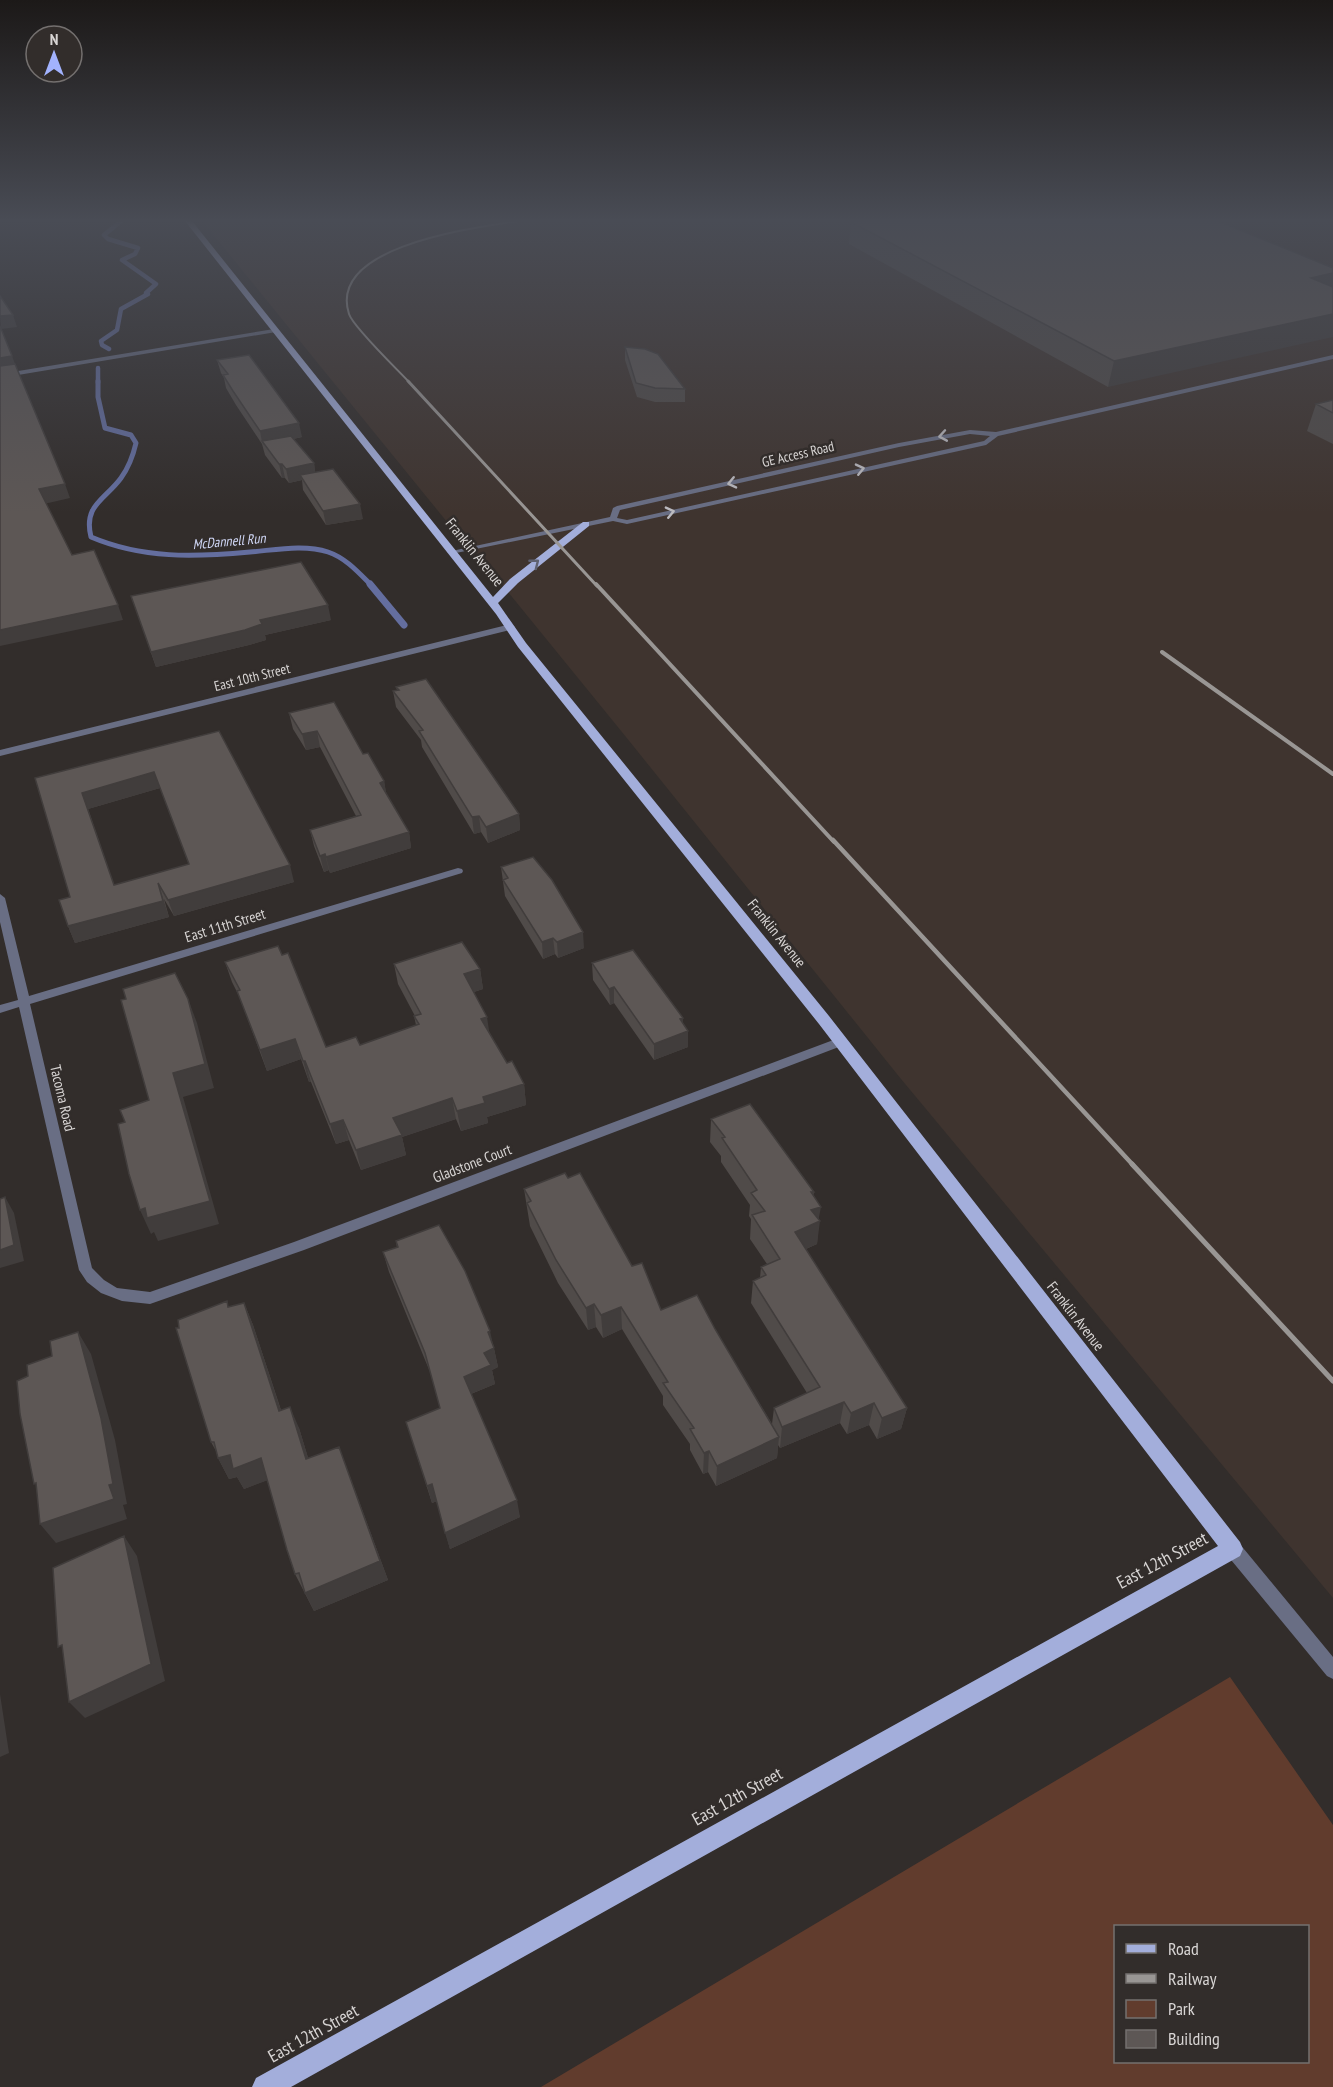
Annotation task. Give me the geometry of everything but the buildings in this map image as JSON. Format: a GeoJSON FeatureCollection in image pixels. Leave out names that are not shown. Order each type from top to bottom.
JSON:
{"type":"FeatureCollection","features":[{"type":"Feature","properties":{"kind":"main road","name":"Franklin Avenue"},"geometry":{"type":"LineString","coordinates":[[264,318],[493,603],[840,1042],[1233,1549]]}},
{"type":"Feature","properties":{"kind":"main road"},"geometry":{"type":"LineString","coordinates":[[493,603],[521,575],[586,524]]}},
{"type":"Feature","properties":{"kind":"main road","name":"East 12th Street"},"geometry":{"type":"LineString","coordinates":[[265,2087],[1233,1549]]}},
{"type":"Feature","properties":{"kind":"street"},"geometry":{"type":"LineString","coordinates":[[0,376],[274,331]]}},
{"type":"Feature","properties":{"kind":"street","name":"GE Access Road"},"geometry":{"type":"LineString","coordinates":[[613,519],[617,508],[898,445],[970,432],[996,434],[1333,357]]}},
{"type":"Feature","properties":{"kind":"street","name":"GE Access Road"},"geometry":{"type":"LineString","coordinates":[[451,552],[613,519],[627,522],[986,442],[996,434]]}},
{"type":"Feature","properties":{"kind":"street","name":"East 10th Street"},"geometry":{"type":"LineString","coordinates":[[0,753],[510,627]]}},
{"type":"Feature","properties":{"kind":"street","name":"East 11th Street"},"geometry":{"type":"LineString","coordinates":[[0,1008],[458,871]]}},
{"type":"Feature","properties":{"kind":"street","name":"Tacoma Road"},"geometry":{"type":"LineString","coordinates":[[0,898],[86,1270],[94,1282],[113,1293]]}},
{"type":"Feature","properties":{"kind":"street","name":"Gladstone Court"},"geometry":{"type":"LineString","coordinates":[[113,1293],[133,1298],[150,1298],[299,1246],[840,1042]]}},
{"type":"Feature","properties":{"kind":"street","name":"Franklin Avenue"},"geometry":{"type":"LineString","coordinates":[[1233,1549],[1333,1670]]}},
{"type":"Feature","properties":{"kind":"shaded area"},"geometry":{"type":"Polygon","coordinates":[[[281,318],[1333,318],[1333,1598],[901,1079],[486,565],[456,533],[281,318]]]}},
{"type":"Feature","properties":{"kind":"green space"},"geometry":{"type":"Polygon","coordinates":[[[1230,1677],[1333,1825],[1333,2087],[541,2087],[1230,1677]]]}},
{"type":"Feature","properties":{"kind":"waterway","name":"McDannell Run"},"geometry":{"type":"LineString","coordinates":[[109,349],[102,345],[101,341],[117,330],[119,318]]}},
{"type":"Feature","properties":{"kind":"waterway","name":"McDannell Run"},"geometry":{"type":"LineString","coordinates":[[98,368],[98,397],[105,428],[131,435],[136,443],[124,474],[93,510],[89,526],[91,537],[130,549],[169,555],[209,555],[309,548],[328,552],[341,558],[370,584]]}},
{"type":"Feature","properties":{"kind":"waterway","name":"McDannell Run"},"geometry":{"type":"LineString","coordinates":[[370,584],[404,625]]}},
{"type":"Feature","properties":{"kind":"railway"},"geometry":{"type":"LineString","coordinates":[[351,318],[410,383]]}},
{"type":"Feature","properties":{"kind":"railway"},"geometry":{"type":"LineString","coordinates":[[408,381],[597,586]]}},
{"type":"Feature","properties":{"kind":"railway"},"geometry":{"type":"LineString","coordinates":[[596,584],[834,842]]}},
{"type":"Feature","properties":{"kind":"railway"},"geometry":{"type":"LineString","coordinates":[[1162,652],[1333,774]]}},
{"type":"Feature","properties":{"kind":"railway"},"geometry":{"type":"LineString","coordinates":[[833,840],[1133,1165]]}},
{"type":"Feature","properties":{"kind":"railway"},"geometry":{"type":"LineString","coordinates":[[1132,1164],[1333,1381]]}}]}
